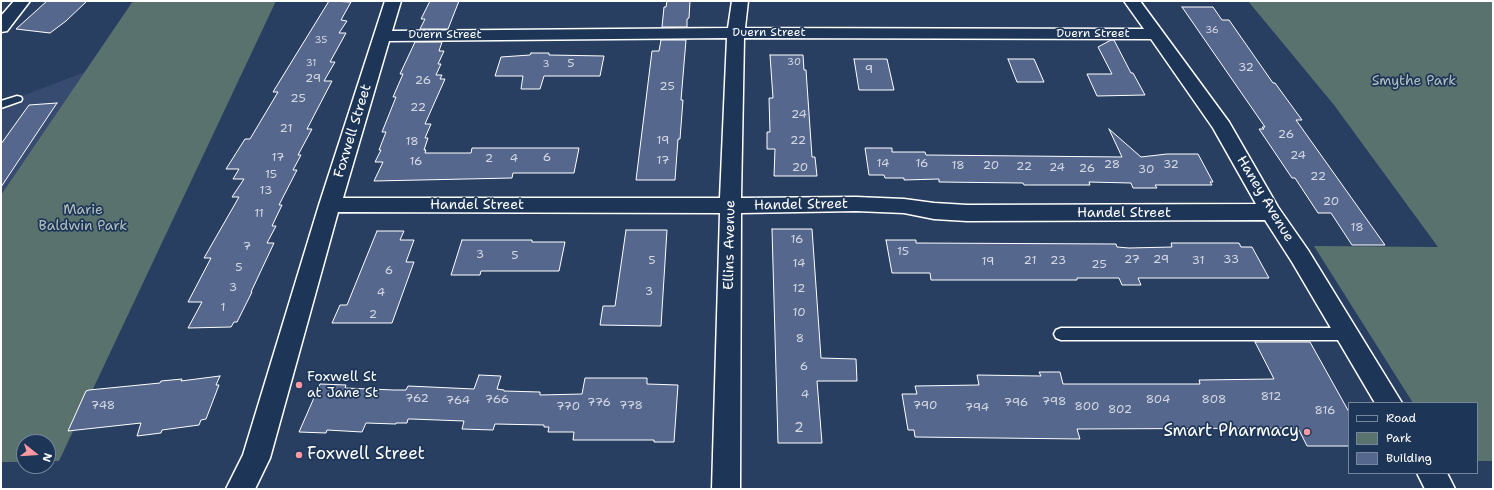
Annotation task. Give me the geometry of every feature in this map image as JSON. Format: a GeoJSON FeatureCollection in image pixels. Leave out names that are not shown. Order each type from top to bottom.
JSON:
{"type":"FeatureCollection","features":[{"type":"Feature","properties":{"kind":"street"},"geometry":{"type":"LineString","coordinates":[[1,27],[22,1]]}},
{"type":"Feature","properties":{"kind":"street","name":"Foxwell Street"},"geometry":{"type":"LineString","coordinates":[[240,489],[256,458],[330,205],[393,1]]}},
{"type":"Feature","properties":{"kind":"street","name":"Ellins Avenue"},"geometry":{"type":"LineString","coordinates":[[726,489],[731,206],[736,33],[740,1]]}},
{"type":"Feature","properties":{"kind":"street","name":"Haney Avenue"},"geometry":{"type":"LineString","coordinates":[[1132,1],[1222,126],[1271,212],[1388,402]]}},
{"type":"Feature","properties":{"kind":"street","name":"Duern Street"},"geometry":{"type":"LineString","coordinates":[[382,36],[736,33],[1155,34]]}},
{"type":"Feature","properties":{"kind":"street","name":"Handel Street"},"geometry":{"type":"LineString","coordinates":[[330,205],[731,206],[856,204],[904,206],[934,211],[966,213],[1271,212]]}},
{"type":"Feature","properties":{"kind":"street"},"geometry":{"type":"LineString","coordinates":[[1432,474],[1441,489]]}},
{"type":"Feature","properties":{"kind":"lane"},"geometry":{"type":"LineString","coordinates":[[1,105],[17,99]]}},
{"type":"Feature","properties":{"kind":"lane"},"geometry":{"type":"LineString","coordinates":[[1061,334],[1347,334]]}},
{"type":"Feature","properties":{"kind":"shaded area"},"geometry":{"type":"Polygon","coordinates":[[[85,72],[1,195],[1,104],[85,72]]]}},
{"type":"Feature","properties":{"kind":"green space","name":"Marie Baldwin Park"},"geometry":{"type":"Polygon","coordinates":[[[133,1],[276,1],[59,461],[56,461],[56,434],[16,434],[16,462],[1,462],[1,195],[133,1]]]}},
{"type":"Feature","properties":{"kind":"green space","name":"Smythe Park"},"geometry":{"type":"Polygon","coordinates":[[[1248,1],[1493,1],[1493,461],[1478,461],[1478,402],[1412,402],[1314,246],[1438,247],[1334,105],[1248,1]]]}},
{"type":"Feature","properties":{"kind":"building"},"geometry":{"type":"Polygon","coordinates":[[[47,1],[87,1],[66,21],[50,33],[16,29],[47,1]]]}},
{"type":"Feature","properties":{"kind":"building"},"geometry":{"type":"Polygon","coordinates":[[[329,1],[351,2],[341,20],[347,21],[339,33],[346,33],[330,62],[335,62],[324,81],[332,81],[307,129],[312,129],[298,155],[301,155],[293,170],[297,170],[279,205],[282,205],[272,226],[276,226],[267,243],[274,243],[237,322],[234,322],[231,327],[188,328],[202,302],[188,302],[211,258],[204,258],[239,197],[232,197],[244,179],[233,179],[239,169],[226,169],[245,139],[250,139],[278,92],[273,92],[329,1]]]}},
{"type":"Feature","properties":{"kind":"building"},"geometry":{"type":"Polygon","coordinates":[[[430,1],[459,1],[448,29],[420,29],[425,19],[421,19],[430,1]]]}},
{"type":"Feature","properties":{"kind":"building"},"geometry":{"type":"Polygon","coordinates":[[[667,1],[690,1],[687,27],[662,27],[664,7],[666,7],[667,1]]]}},
{"type":"Feature","properties":{"kind":"building"},"geometry":{"type":"Polygon","coordinates":[[[1182,7],[1213,7],[1222,20],[1229,20],[1273,83],[1275,83],[1302,120],[1296,120],[1385,245],[1352,245],[1331,213],[1318,213],[1295,178],[1292,178],[1259,129],[1264,129],[1262,127],[1265,127],[1182,7]]]}},
{"type":"Feature","properties":{"kind":"building"},"geometry":{"type":"Polygon","coordinates":[[[661,40],[686,40],[681,100],[683,100],[680,139],[678,139],[675,180],[636,180],[652,51],[659,51],[661,40]]]}},
{"type":"Feature","properties":{"kind":"building"},"geometry":{"type":"Polygon","coordinates":[[[1111,40],[1114,40],[1131,73],[1133,73],[1145,95],[1097,96],[1087,74],[1112,74],[1098,47],[1111,40]]]}},
{"type":"Feature","properties":{"kind":"building"},"geometry":{"type":"Polygon","coordinates":[[[415,42],[442,42],[439,51],[444,51],[438,64],[441,64],[436,75],[442,75],[440,79],[445,79],[425,124],[431,124],[425,138],[428,138],[424,150],[426,150],[425,153],[471,153],[472,148],[579,148],[574,173],[513,173],[512,178],[374,181],[383,162],[375,162],[381,150],[379,150],[386,132],[382,132],[396,97],[393,97],[403,74],[400,74],[415,42]]]}},
{"type":"Feature","properties":{"kind":"building"},"geometry":{"type":"Polygon","coordinates":[[[531,53],[549,53],[549,55],[604,56],[600,76],[544,76],[540,89],[521,89],[523,76],[495,76],[501,57],[530,55],[531,53]]]}},
{"type":"Feature","properties":{"kind":"building"},"geometry":{"type":"Polygon","coordinates":[[[770,55],[803,55],[804,70],[806,70],[812,157],[815,157],[817,176],[774,176],[775,149],[767,149],[767,132],[770,132],[769,98],[773,98],[770,55]]]}},
{"type":"Feature","properties":{"kind":"building"},"geometry":{"type":"Polygon","coordinates":[[[854,59],[887,59],[894,90],[859,90],[854,59]]]}},
{"type":"Feature","properties":{"kind":"building"},"geometry":{"type":"Polygon","coordinates":[[[1008,59],[1034,59],[1044,82],[1017,82],[1008,59]]]}},
{"type":"Feature","properties":{"kind":"building"},"geometry":{"type":"Polygon","coordinates":[[[57,103],[1,187],[1,144],[29,105],[57,103]]]}},
{"type":"Feature","properties":{"kind":"building"},"geometry":{"type":"Polygon","coordinates":[[[1109,129],[1141,157],[1167,154],[1198,154],[1213,182],[1210,182],[1212,185],[1155,185],[1157,188],[1133,188],[1131,183],[1089,182],[1090,185],[1024,185],[1023,183],[939,182],[939,179],[904,180],[904,178],[885,178],[884,175],[869,175],[865,148],[892,148],[892,152],[925,152],[926,155],[1122,157],[1109,129]]]}},
{"type":"Feature","properties":{"kind":"building"},"geometry":{"type":"Polygon","coordinates":[[[772,229],[812,229],[821,358],[856,359],[857,381],[817,381],[822,443],[778,443],[772,229]]]}},
{"type":"Feature","properties":{"kind":"building"},"geometry":{"type":"Polygon","coordinates":[[[626,230],[667,230],[661,326],[600,325],[603,306],[615,306],[626,230]]]}},
{"type":"Feature","properties":{"kind":"building"},"geometry":{"type":"Polygon","coordinates":[[[377,231],[404,231],[400,240],[414,240],[406,262],[414,262],[392,323],[332,323],[340,305],[347,305],[377,231]]]}},
{"type":"Feature","properties":{"kind":"building"},"geometry":{"type":"Polygon","coordinates":[[[462,240],[532,240],[532,242],[565,242],[559,271],[481,271],[480,275],[451,275],[462,240]]]}},
{"type":"Feature","properties":{"kind":"building"},"geometry":{"type":"Polygon","coordinates":[[[886,240],[916,240],[916,243],[1116,244],[1117,247],[1129,248],[1172,247],[1171,243],[1239,243],[1241,247],[1252,247],[1269,278],[1138,278],[1141,285],[1122,285],[1119,278],[1077,278],[1077,280],[931,280],[930,273],[892,273],[886,240]]]}},
{"type":"Feature","properties":{"kind":"building"},"geometry":{"type":"Polygon","coordinates":[[[1255,342],[1310,342],[1348,410],[1348,446],[1307,446],[1298,428],[1077,429],[1080,439],[915,437],[914,430],[908,430],[902,394],[917,394],[915,386],[979,385],[977,375],[1041,376],[1039,372],[1060,372],[1063,384],[1200,384],[1199,380],[1274,379],[1255,342]]]}},
{"type":"Feature","properties":{"kind":"building"},"geometry":{"type":"Polygon","coordinates":[[[479,375],[501,376],[497,389],[504,391],[540,392],[540,395],[582,394],[585,378],[647,378],[647,384],[678,385],[674,442],[654,442],[654,440],[573,440],[574,432],[548,432],[549,427],[544,427],[544,425],[495,424],[493,430],[462,429],[464,421],[411,419],[408,419],[407,423],[396,424],[366,423],[362,432],[327,430],[326,433],[299,432],[320,384],[346,385],[345,388],[394,390],[406,390],[408,386],[474,389],[479,375]]]}},
{"type":"Feature","properties":{"kind":"building"},"geometry":{"type":"Polygon","coordinates":[[[220,376],[216,385],[219,385],[206,419],[201,420],[199,425],[162,430],[161,433],[137,436],[141,423],[68,431],[86,391],[160,383],[161,381],[182,379],[181,381],[220,376]]]}},
{"type":"Feature","properties":{"kind":"place","name":"Foxwell St at Jane St"},"geometry":{"type":"Point","coordinates":[299,385]}},
{"type":"Feature","properties":{"kind":"place","name":"Smart Pharmacy"},"geometry":{"type":"Point","coordinates":[1307,432]}},
{"type":"Feature","properties":{"kind":"place","name":"Foxwell Street"},"geometry":{"type":"Point","coordinates":[299,455]}}]}
